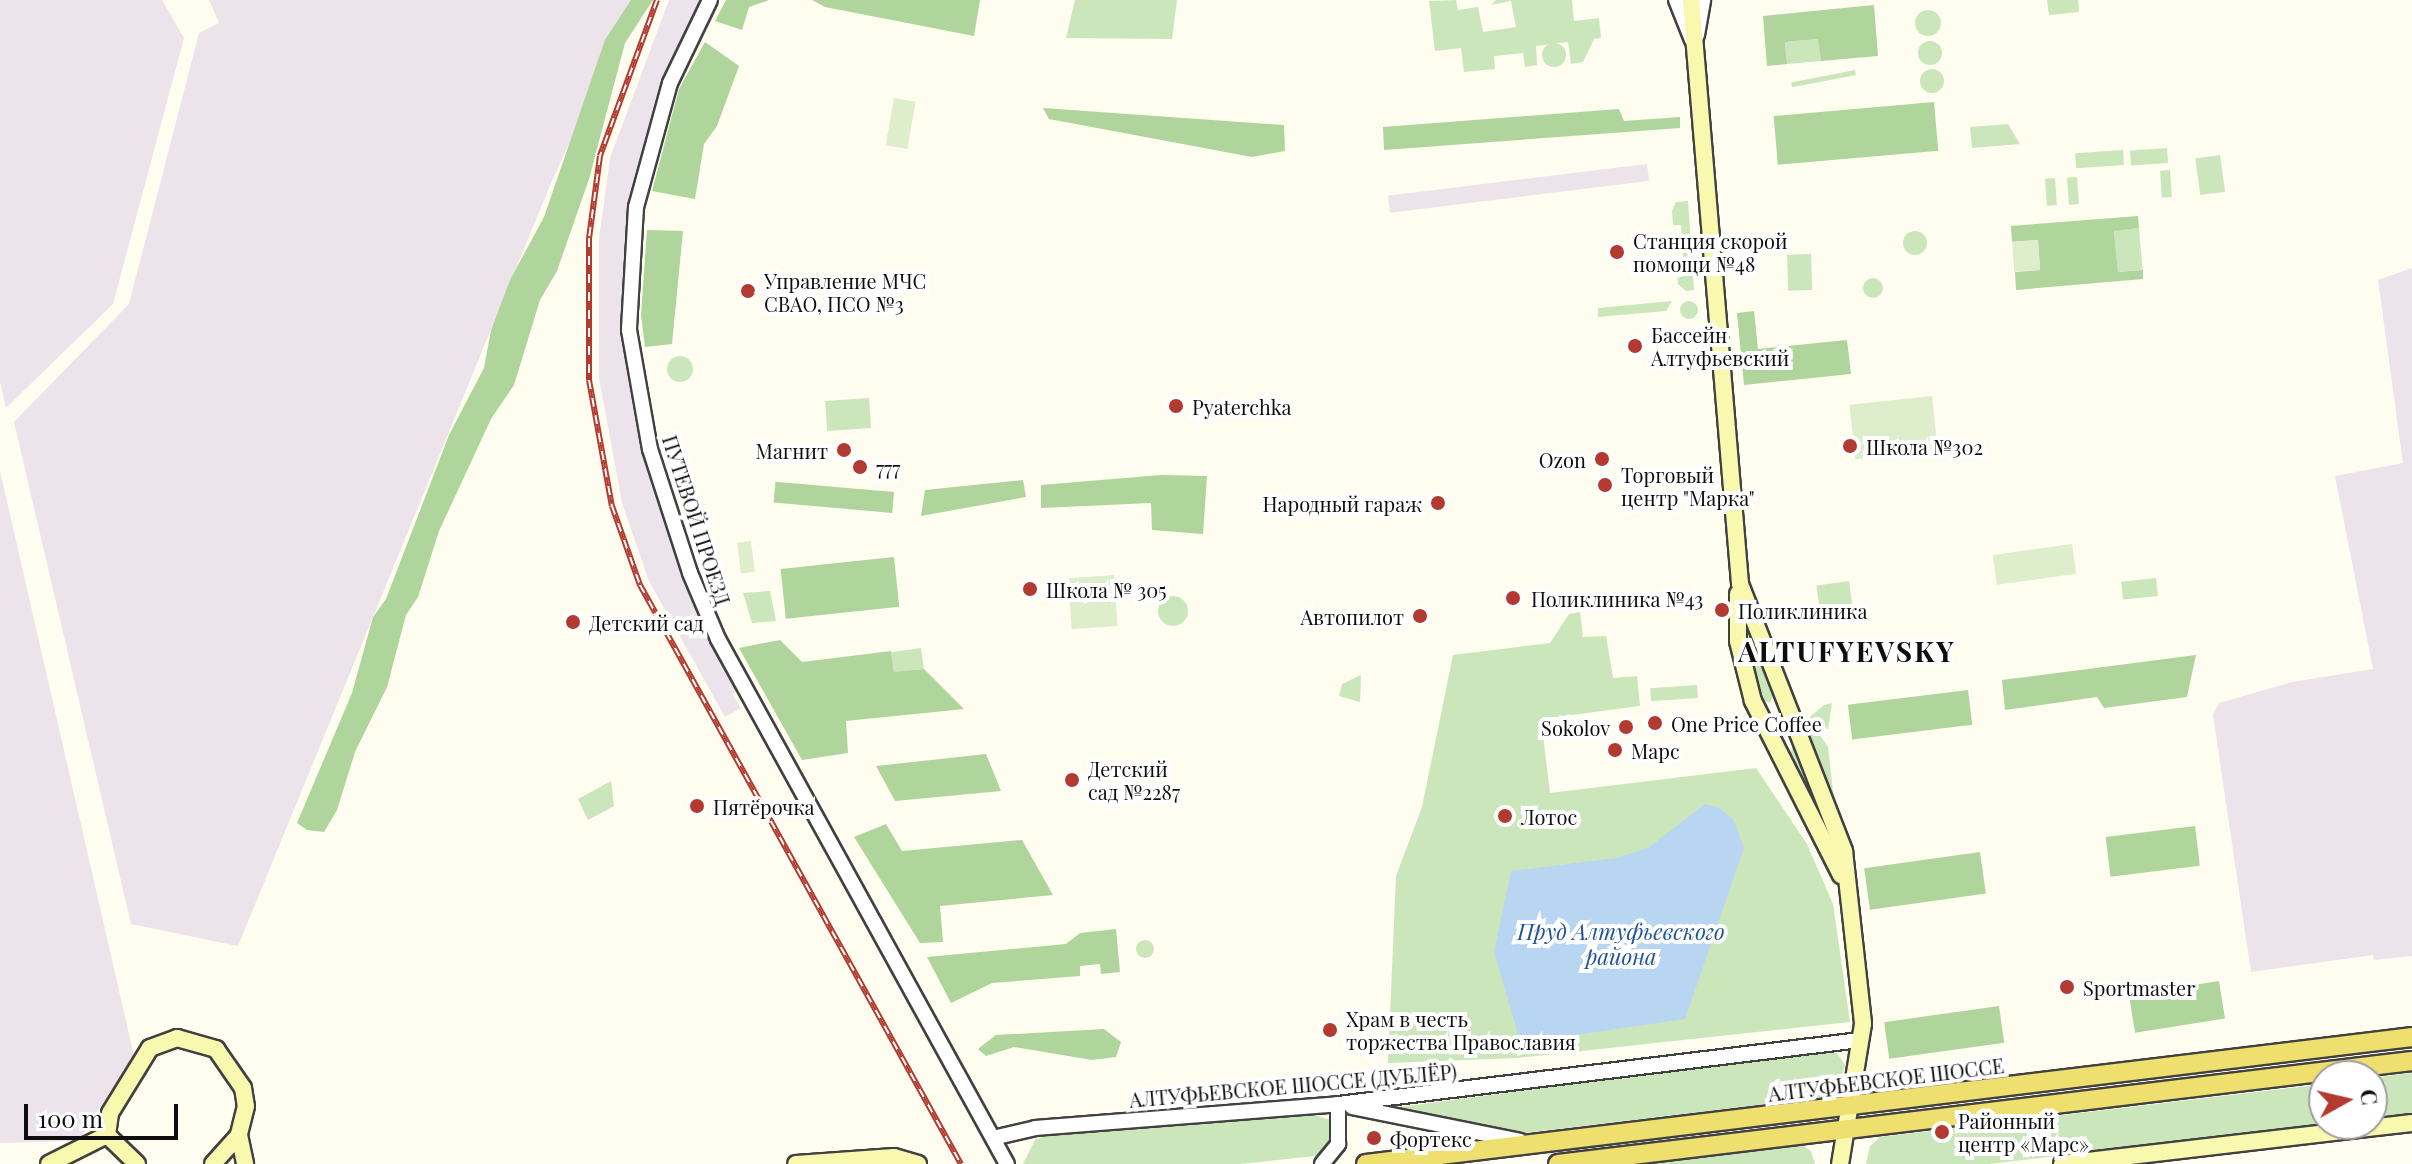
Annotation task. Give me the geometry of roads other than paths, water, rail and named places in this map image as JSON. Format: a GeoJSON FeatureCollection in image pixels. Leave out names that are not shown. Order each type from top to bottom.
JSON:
{"type":"FeatureCollection","features":[{"type":"Feature","properties":{"kind":"main road"},"geometry":{"type":"LineString","coordinates":[[1691,0],[1740,584],[1738,641],[1753,701],[1835,860],[1851,915]]}},
{"type":"Feature","properties":{"kind":"main road"},"geometry":{"type":"LineString","coordinates":[[1740,584],[1844,851],[1863,1012],[1840,1164]]}},
{"type":"Feature","properties":{"kind":"main road","name":"АЛТУФЬЕВСКОЕ ШОССЕ"},"geometry":{"type":"LineString","coordinates":[[1366,1164],[2412,1037]]}},
{"type":"Feature","properties":{"kind":"main road"},"geometry":{"type":"LineString","coordinates":[[107,1135],[110,1113],[150,1048],[177,1038],[216,1049],[232,1066],[246,1106],[239,1135],[245,1164]]}},
{"type":"Feature","properties":{"kind":"main road"},"geometry":{"type":"LineString","coordinates":[[1558,1164],[2412,1061]]}},
{"type":"Feature","properties":{"kind":"main road"},"geometry":{"type":"LineString","coordinates":[[2062,1164],[2412,1123]]}},
{"type":"Feature","properties":{"kind":"main road"},"geometry":{"type":"LineString","coordinates":[[49,1164],[107,1135]]}},
{"type":"Feature","properties":{"kind":"main road"},"geometry":{"type":"LineString","coordinates":[[107,1135],[137,1164]]}},
{"type":"Feature","properties":{"kind":"main road"},"geometry":{"type":"LineString","coordinates":[[213,1164],[239,1135]]}},
{"type":"Feature","properties":{"kind":"main road"},"geometry":{"type":"LineString","coordinates":[[796,1164],[894,1157],[917,1163]]}},
{"type":"Feature","properties":{"kind":"street","name":"ПУТЕВОЙ ПРОЕЗД"},"geometry":{"type":"LineString","coordinates":[[710,0],[670,83],[636,207],[629,330],[650,449],[690,573],[718,639],[997,1137]]}},
{"type":"Feature","properties":{"kind":"street"},"geometry":{"type":"LineString","coordinates":[[1676,0],[1695,47]]}},
{"type":"Feature","properties":{"kind":"street"},"geometry":{"type":"LineString","coordinates":[[1695,47],[1703,0]]}},
{"type":"Feature","properties":{"kind":"street","name":"АЛТУФЬЕВСКОЕ ШОССЕ (ДУБЛЁР)"},"geometry":{"type":"LineString","coordinates":[[997,1137],[1035,1128],[1338,1104],[1382,1106],[1860,1040]]}},
{"type":"Feature","properties":{"kind":"street"},"geometry":{"type":"LineString","coordinates":[[1322,1164],[1338,1144],[1338,1104]]}},
{"type":"Feature","properties":{"kind":"street"},"geometry":{"type":"LineString","coordinates":[[1382,1106],[1544,1142]]}},
{"type":"Feature","properties":{"kind":"street"},"geometry":{"type":"LineString","coordinates":[[997,1137],[1007,1164]]}},
{"type":"Feature","properties":{"kind":"water","name":"Пруд Алтуфьевского района"},"geometry":{"type":"Polygon","coordinates":[[[1705,804],[1720,808],[1734,821],[1744,848],[1685,1019],[1554,1038],[1529,1040],[1518,1034],[1494,952],[1511,871],[1616,858],[1648,848],[1705,804]]]}},
{"type":"Feature","properties":{"kind":"railway"},"geometry":{"type":"LineString","coordinates":[[657,0],[600,156],[589,238],[589,380],[612,506],[640,585],[961,1164]]}},
{"type":"Feature","properties":{"kind":"place","name":"Станция скорой помощи №48"},"geometry":{"type":"Point","coordinates":[1617,252]}},
{"type":"Feature","properties":{"kind":"place","name":"Управление МЧС СВАО, ПСО №3"},"geometry":{"type":"Point","coordinates":[748,291]}},
{"type":"Feature","properties":{"kind":"place","name":"Бассейн Алтуфьевский"},"geometry":{"type":"Point","coordinates":[1635,346]}},
{"type":"Feature","properties":{"kind":"place","name":"Pyaterchka"},"geometry":{"type":"Point","coordinates":[1176,406]}},
{"type":"Feature","properties":{"kind":"place","name":"Школа №302"},"geometry":{"type":"Point","coordinates":[1850,446]}},
{"type":"Feature","properties":{"kind":"place","name":"Магнит"},"geometry":{"type":"Point","coordinates":[844,450]}},
{"type":"Feature","properties":{"kind":"place","name":"Ozon"},"geometry":{"type":"Point","coordinates":[1602,459]}},
{"type":"Feature","properties":{"kind":"place","name":"777"},"geometry":{"type":"Point","coordinates":[860,467]}},
{"type":"Feature","properties":{"kind":"place","name":"Торговый центр \"Марка\""},"geometry":{"type":"Point","coordinates":[1605,485]}},
{"type":"Feature","properties":{"kind":"place","name":"Народный гараж"},"geometry":{"type":"Point","coordinates":[1438,503]}},
{"type":"Feature","properties":{"kind":"place","name":"Школа № 305"},"geometry":{"type":"Point","coordinates":[1030,589]}},
{"type":"Feature","properties":{"kind":"place","name":"Поликлиника №43"},"geometry":{"type":"Point","coordinates":[1513,598]}},
{"type":"Feature","properties":{"kind":"place","name":"Поликлиника"},"geometry":{"type":"Point","coordinates":[1722,610]}},
{"type":"Feature","properties":{"kind":"place","name":"Автопилот"},"geometry":{"type":"Point","coordinates":[1420,616]}},
{"type":"Feature","properties":{"kind":"place","name":"Детский сад"},"geometry":{"type":"Point","coordinates":[573,622]}},
{"type":"Feature","properties":{"kind":"place","name":"One Price Coffee"},"geometry":{"type":"Point","coordinates":[1655,723]}},
{"type":"Feature","properties":{"kind":"place","name":"Sokolov"},"geometry":{"type":"Point","coordinates":[1626,727]}},
{"type":"Feature","properties":{"kind":"place","name":"Марс"},"geometry":{"type":"Point","coordinates":[1615,750]}},
{"type":"Feature","properties":{"kind":"place","name":"Детский сад №2287"},"geometry":{"type":"Point","coordinates":[1072,780]}},
{"type":"Feature","properties":{"kind":"place","name":"Пятёрочка"},"geometry":{"type":"Point","coordinates":[697,806]}},
{"type":"Feature","properties":{"kind":"place","name":"Лотос"},"geometry":{"type":"Point","coordinates":[1505,816]}},
{"type":"Feature","properties":{"kind":"place","name":"Sportmaster"},"geometry":{"type":"Point","coordinates":[2067,987]}},
{"type":"Feature","properties":{"kind":"place","name":"Храм в честь торжества Православия"},"geometry":{"type":"Point","coordinates":[1330,1030]}},
{"type":"Feature","properties":{"kind":"place","name":"Районный центр «Марс»"},"geometry":{"type":"Point","coordinates":[1942,1132]}},
{"type":"Feature","properties":{"kind":"place","name":"Фортекс"},"geometry":{"type":"Point","coordinates":[1374,1138]}},
{"type":"Feature","properties":{"kind":"district","name":"ALTUFYEVSKY"},"geometry":{"type":"Point","coordinates":[1847,651]}}]}
